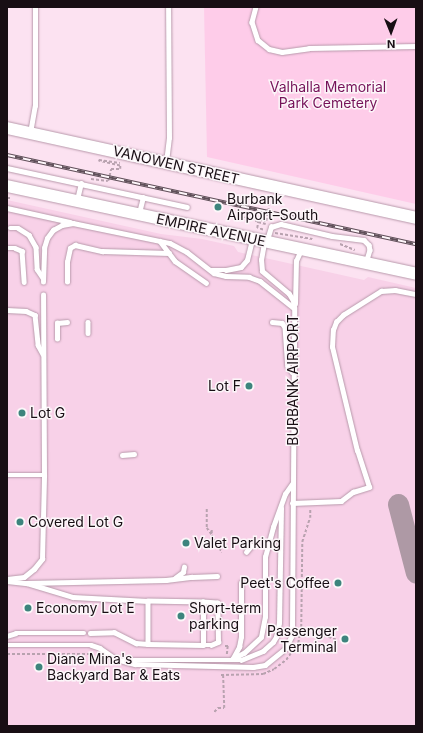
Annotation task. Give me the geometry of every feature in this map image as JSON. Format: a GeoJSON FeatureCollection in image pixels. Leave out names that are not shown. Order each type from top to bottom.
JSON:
{"type":"FeatureCollection","features":[{"type":"Feature","properties":{"kind":"main road","name":"VANOWEN STREET"},"geometry":{"type":"LineString","coordinates":[[7,128],[416,218]]}},
{"type":"Feature","properties":{"kind":"main road","name":"EMPIRE AVENUE"},"geometry":{"type":"LineString","coordinates":[[7,186],[139,215],[262,238],[301,250],[416,274]]}},
{"type":"Feature","properties":{"kind":"lane"},"geometry":{"type":"LineString","coordinates":[[30,134],[35,106],[34,7]]}},
{"type":"Feature","properties":{"kind":"lane"},"geometry":{"type":"LineString","coordinates":[[166,163],[169,138],[168,7]]}},
{"type":"Feature","properties":{"kind":"lane"},"geometry":{"type":"LineString","coordinates":[[256,7],[252,22],[258,40],[269,49],[282,52],[309,48],[416,46]]}},
{"type":"Feature","properties":{"kind":"lane"},"geometry":{"type":"LineString","coordinates":[[7,168],[187,207]]}},
{"type":"Feature","properties":{"kind":"lane"},"geometry":{"type":"LineString","coordinates":[[77,202],[81,183]]}},
{"type":"Feature","properties":{"kind":"lane"},"geometry":{"type":"LineString","coordinates":[[139,215],[143,197]]}},
{"type":"Feature","properties":{"kind":"lane","name":"BURBANK AIRPORT"},"geometry":{"type":"LineString","coordinates":[[7,208],[160,241],[181,248],[220,275],[255,279],[270,288],[294,308],[292,628],[291,637],[286,648],[266,665],[253,667],[135,664],[120,660],[100,648],[91,645],[7,645]]}},
{"type":"Feature","properties":{"kind":"lane"},"geometry":{"type":"LineString","coordinates":[[10,228],[18,228],[29,235],[36,247],[37,269],[43,280],[44,248],[47,238],[53,230],[62,225],[73,223]]}},
{"type":"Feature","properties":{"kind":"lane"},"geometry":{"type":"LineString","coordinates":[[211,270],[226,270],[241,267],[262,238],[271,227],[276,224],[332,236],[364,240],[369,245],[370,250],[366,263]]}},
{"type":"Feature","properties":{"kind":"lane"},"geometry":{"type":"LineString","coordinates":[[262,238],[262,271],[289,294],[293,301],[294,308]]}},
{"type":"Feature","properties":{"kind":"lane"},"geometry":{"type":"LineString","coordinates":[[160,241],[181,265],[206,283]]}},
{"type":"Feature","properties":{"kind":"lane"},"geometry":{"type":"LineString","coordinates":[[67,282],[66,262],[70,248],[75,245],[102,251],[169,253]]}},
{"type":"Feature","properties":{"kind":"lane"},"geometry":{"type":"LineString","coordinates":[[7,248],[15,248],[22,252],[24,282]]}},
{"type":"Feature","properties":{"kind":"lane"},"geometry":{"type":"LineString","coordinates":[[294,308],[296,302],[296,262],[301,250]]}},
{"type":"Feature","properties":{"kind":"lane"},"geometry":{"type":"LineString","coordinates":[[292,504],[341,501],[353,492],[369,487],[358,451],[332,347],[333,330],[336,322],[343,315],[381,291],[395,290],[416,294]]}},
{"type":"Feature","properties":{"kind":"lane"},"geometry":{"type":"LineString","coordinates":[[7,580],[24,577],[34,569],[42,559],[44,475],[43,296]]}},
{"type":"Feature","properties":{"kind":"lane"},"geometry":{"type":"LineString","coordinates":[[7,310],[26,311],[35,315],[38,345],[43,354]]}},
{"type":"Feature","properties":{"kind":"lane"},"geometry":{"type":"LineString","coordinates":[[57,339],[58,323],[67,322]]}},
{"type":"Feature","properties":{"kind":"lane"},"geometry":{"type":"LineString","coordinates":[[88,322],[88,333]]}},
{"type":"Feature","properties":{"kind":"lane"},"geometry":{"type":"LineString","coordinates":[[272,322],[282,323],[285,327],[288,366],[293,374]]}},
{"type":"Feature","properties":{"kind":"lane"},"geometry":{"type":"LineString","coordinates":[[122,455],[134,454]]}},
{"type":"Feature","properties":{"kind":"lane"},"geometry":{"type":"LineString","coordinates":[[7,475],[44,475]]}},
{"type":"Feature","properties":{"kind":"lane","name":"BURBANK AIRPORT"},"geometry":{"type":"LineString","coordinates":[[230,660],[244,653],[261,637],[265,617],[265,557],[273,527],[285,494],[293,483]]}},
{"type":"Feature","properties":{"kind":"lane","name":"BURBANK AIRPORT"},"geometry":{"type":"LineString","coordinates":[[120,660],[241,660],[263,651],[276,637],[279,623],[281,508]]}},
{"type":"Feature","properties":{"kind":"lane"},"geometry":{"type":"LineString","coordinates":[[246,552],[251,546]]}},
{"type":"Feature","properties":{"kind":"lane"},"geometry":{"type":"LineString","coordinates":[[174,579],[183,572],[184,567]]}},
{"type":"Feature","properties":{"kind":"lane"},"geometry":{"type":"LineString","coordinates":[[27,583],[174,579],[217,576]]}},
{"type":"Feature","properties":{"kind":"lane"},"geometry":{"type":"LineString","coordinates":[[7,580],[27,583],[73,597],[217,603],[218,642],[211,645],[136,643],[114,632],[90,633]]}},
{"type":"Feature","properties":{"kind":"lane"},"geometry":{"type":"LineString","coordinates":[[230,660],[236,654],[241,637],[241,583]]}},
{"type":"Feature","properties":{"kind":"lane"},"geometry":{"type":"LineString","coordinates":[[148,601],[148,644]]}},
{"type":"Feature","properties":{"kind":"lane"},"geometry":{"type":"LineString","coordinates":[[203,602],[203,645]]}},
{"type":"Feature","properties":{"kind":"lane"},"geometry":{"type":"LineString","coordinates":[[7,636],[16,633],[84,633]]}},
{"type":"Feature","properties":{"kind":"path"},"geometry":{"type":"LineString","coordinates":[[108,181],[111,169],[120,169],[120,166],[99,160],[120,164],[114,160]]}},
{"type":"Feature","properties":{"kind":"path"},"geometry":{"type":"LineString","coordinates":[[266,224],[245,217],[266,221],[269,206],[268,198]]}},
{"type":"Feature","properties":{"kind":"path"},"geometry":{"type":"LineString","coordinates":[[258,222],[257,228],[262,238]]}},
{"type":"Feature","properties":{"kind":"path"},"geometry":{"type":"LineString","coordinates":[[207,509],[207,528],[222,552]]}},
{"type":"Feature","properties":{"kind":"path"},"geometry":{"type":"LineString","coordinates":[[212,530],[212,535]]}},
{"type":"Feature","properties":{"kind":"path"},"geometry":{"type":"LineString","coordinates":[[301,634],[324,635],[336,640]]}},
{"type":"Feature","properties":{"kind":"path"},"geometry":{"type":"LineString","coordinates":[[225,646],[228,646],[227,655]]}},
{"type":"Feature","properties":{"kind":"path"},"geometry":{"type":"LineString","coordinates":[[7,654],[93,654]]}},
{"type":"Feature","properties":{"kind":"path"},"geometry":{"type":"LineString","coordinates":[[214,712],[218,708],[224,708],[223,675]]}},
{"type":"Feature","properties":{"kind":"shaded area"},"geometry":{"type":"Polygon","coordinates":[[[7,200],[161,234],[202,239],[234,246],[238,252],[364,280],[368,277],[416,288],[416,726],[7,726],[7,200]]]}},
{"type":"Feature","properties":{"kind":"green space","name":"Valhalla Memorial Park Cemetery"},"geometry":{"type":"Polygon","coordinates":[[[204,7],[416,7],[416,204],[207,157],[204,7]]]}},
{"type":"Feature","properties":{"kind":"taxiway"},"geometry":{"type":"LineString","coordinates":[[398,504],[416,573]]}},
{"type":"Feature","properties":{"kind":"railway"},"geometry":{"type":"LineString","coordinates":[[7,155],[416,244]]}},
{"type":"Feature","properties":{"kind":"place","name":"Burbank Airport–South"},"geometry":{"type":"Point","coordinates":[218,207]}},
{"type":"Feature","properties":{"kind":"place","name":"Lot F"},"geometry":{"type":"Point","coordinates":[249,386]}},
{"type":"Feature","properties":{"kind":"place","name":"Lot G"},"geometry":{"type":"Point","coordinates":[22,413]}},
{"type":"Feature","properties":{"kind":"place","name":"Covered Lot G"},"geometry":{"type":"Point","coordinates":[20,522]}},
{"type":"Feature","properties":{"kind":"place","name":"Valet Parking"},"geometry":{"type":"Point","coordinates":[186,543]}},
{"type":"Feature","properties":{"kind":"place","name":"Peet's Coffee"},"geometry":{"type":"Point","coordinates":[338,583]}},
{"type":"Feature","properties":{"kind":"place","name":"Economy Lot E"},"geometry":{"type":"Point","coordinates":[28,608]}},
{"type":"Feature","properties":{"kind":"place","name":"Short-term parking"},"geometry":{"type":"Point","coordinates":[181,616]}},
{"type":"Feature","properties":{"kind":"place","name":"Passenger Terminal"},"geometry":{"type":"Point","coordinates":[345,639]}},
{"type":"Feature","properties":{"kind":"place","name":"Diane Mina's Backyard Bar & Eats"},"geometry":{"type":"Point","coordinates":[39,667]}}]}
